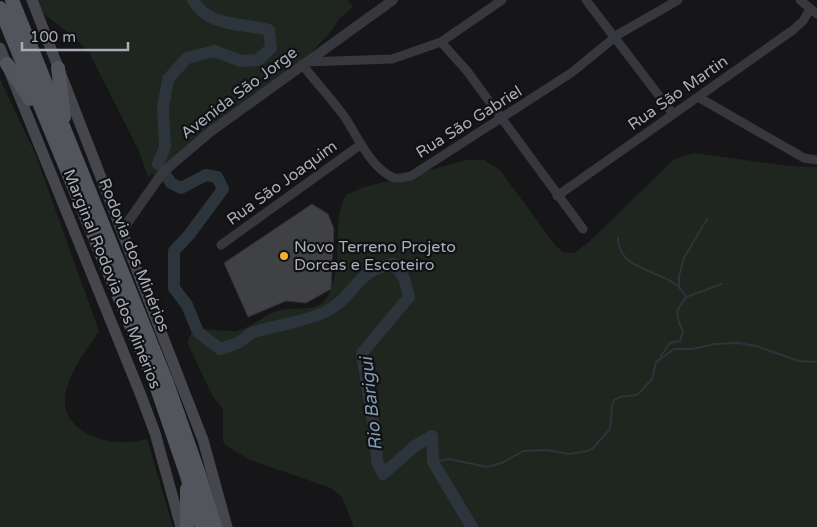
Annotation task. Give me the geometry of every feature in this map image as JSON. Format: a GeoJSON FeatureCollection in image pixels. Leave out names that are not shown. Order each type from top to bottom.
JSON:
{"type":"FeatureCollection","features":[{"type":"Feature","properties":{"kind":"main road","name":"Rodovia dos Minérios"},"geometry":{"type":"LineString","coordinates":[[12,0],[168,383],[215,527]]}},
{"type":"Feature","properties":{"kind":"main road","name":"Marginal Rodovia dos Minérios"},"geometry":{"type":"LineString","coordinates":[[32,0],[204,440],[227,527]]}},
{"type":"Feature","properties":{"kind":"main road","name":"Rodovia dos Minérios"},"geometry":{"type":"LineString","coordinates":[[0,8],[156,388],[187,476],[202,527]]}},
{"type":"Feature","properties":{"kind":"main road","name":"Marginal Rodovia dos Minérios"},"geometry":{"type":"LineString","coordinates":[[0,48],[140,393],[155,433],[181,527]]}},
{"type":"Feature","properties":{"kind":"main road"},"geometry":{"type":"LineString","coordinates":[[7,64],[46,123]]}},
{"type":"Feature","properties":{"kind":"main road"},"geometry":{"type":"LineString","coordinates":[[58,68],[67,137]]}},
{"type":"Feature","properties":{"kind":"main road"},"geometry":{"type":"LineString","coordinates":[[187,476],[187,527]]}},
{"type":"Feature","properties":{"kind":"street","name":"Avenida São Jorge"},"geometry":{"type":"LineString","coordinates":[[123,229],[163,172],[217,126],[393,0]]}},
{"type":"Feature","properties":{"kind":"street"},"geometry":{"type":"LineString","coordinates":[[303,63],[392,59],[441,42],[502,0]]}},
{"type":"Feature","properties":{"kind":"street"},"geometry":{"type":"LineString","coordinates":[[586,0],[673,114]]}},
{"type":"Feature","properties":{"kind":"street","name":"Rua São Gabriel"},"geometry":{"type":"LineString","coordinates":[[303,63],[346,120],[360,145],[386,173],[394,178],[400,178],[411,176],[502,119],[571,74],[614,38],[678,0]]}},
{"type":"Feature","properties":{"kind":"street"},"geometry":{"type":"LineString","coordinates":[[800,0],[813,11]]}},
{"type":"Feature","properties":{"kind":"street","name":"Rua São Martin"},"geometry":{"type":"LineString","coordinates":[[558,196],[793,30],[813,11]]}},
{"type":"Feature","properties":{"kind":"street"},"geometry":{"type":"LineString","coordinates":[[441,42],[467,71],[583,229]]}},
{"type":"Feature","properties":{"kind":"street"},"geometry":{"type":"LineString","coordinates":[[698,97],[804,158],[817,160]]}},
{"type":"Feature","properties":{"kind":"street","name":"Rua São Joaquim"},"geometry":{"type":"LineString","coordinates":[[221,245],[360,145]]}},
{"type":"Feature","properties":{"kind":"shaded area"},"geometry":{"type":"Polygon","coordinates":[[[26,0],[348,0],[353,7],[339,19],[329,34],[312,52],[206,135],[174,170],[159,178],[152,174],[148,177],[139,151],[90,54],[77,40],[26,0]]]}},
{"type":"Feature","properties":{"kind":"shaded area"},"geometry":{"type":"Polygon","coordinates":[[[0,79],[35,153],[99,331],[82,356],[68,384],[65,398],[67,412],[74,424],[88,434],[103,440],[131,442],[147,439],[173,527],[0,527],[0,79]]]}},
{"type":"Feature","properties":{"kind":"shaded area"},"geometry":{"type":"Polygon","coordinates":[[[693,153],[790,166],[817,167],[817,527],[354,527],[342,497],[331,488],[250,460],[225,445],[223,441],[223,409],[213,397],[187,342],[192,332],[197,330],[239,330],[272,313],[283,310],[311,308],[325,300],[331,290],[337,264],[338,223],[346,195],[361,188],[467,160],[484,160],[500,170],[555,245],[563,252],[574,253],[590,241],[674,159],[693,153]]]}},
{"type":"Feature","properties":{"kind":"building","name":"Novo Terreno Projeto Dorcas e Escoteiro"},"geometry":{"type":"Polygon","coordinates":[[[312,204],[328,214],[334,229],[331,289],[306,303],[286,301],[248,317],[224,263],[312,204]]]}},
{"type":"Feature","properties":{"kind":"waterway","name":"Rio Barigui"},"geometry":{"type":"LineString","coordinates":[[158,164],[165,147],[163,108],[168,79],[187,58],[214,51],[241,61],[258,60],[271,48],[269,30],[216,20],[199,9],[193,0]]}},
{"type":"Feature","properties":{"kind":"waterway","name":"Rio Barigui"},"geometry":{"type":"LineString","coordinates":[[167,177],[171,183],[181,188],[206,175],[217,177],[223,189],[189,235],[174,251],[174,288],[187,305],[198,332],[220,349],[241,341],[254,332],[300,321],[327,311],[345,298],[371,271],[394,264],[404,278],[409,297],[362,353],[376,440],[377,461],[383,474],[415,446],[432,436],[433,462],[472,527]]}},
{"type":"Feature","properties":{"kind":"waterway"},"geometry":{"type":"LineString","coordinates":[[679,288],[679,276],[684,258],[707,219]]}},
{"type":"Feature","properties":{"kind":"waterway"},"geometry":{"type":"LineString","coordinates":[[618,238],[620,250],[627,259],[670,281],[686,297]]}},
{"type":"Feature","properties":{"kind":"waterway"},"geometry":{"type":"LineString","coordinates":[[661,356],[670,343],[680,341],[683,331],[679,323],[677,311],[686,297],[722,284]]}},
{"type":"Feature","properties":{"kind":"waterway"},"geometry":{"type":"LineString","coordinates":[[433,462],[449,459],[487,467],[502,463],[523,451],[546,450],[570,454],[592,449],[610,429],[614,400],[620,397],[637,395],[652,379],[656,362],[674,349],[692,349],[715,344],[738,343],[756,346],[799,361],[817,362]]}},
{"type":"Feature","properties":{"kind":"place","name":"Novo Terreno Projeto Dorcas e Escoteiro"},"geometry":{"type":"Point","coordinates":[284,256]}}]}
